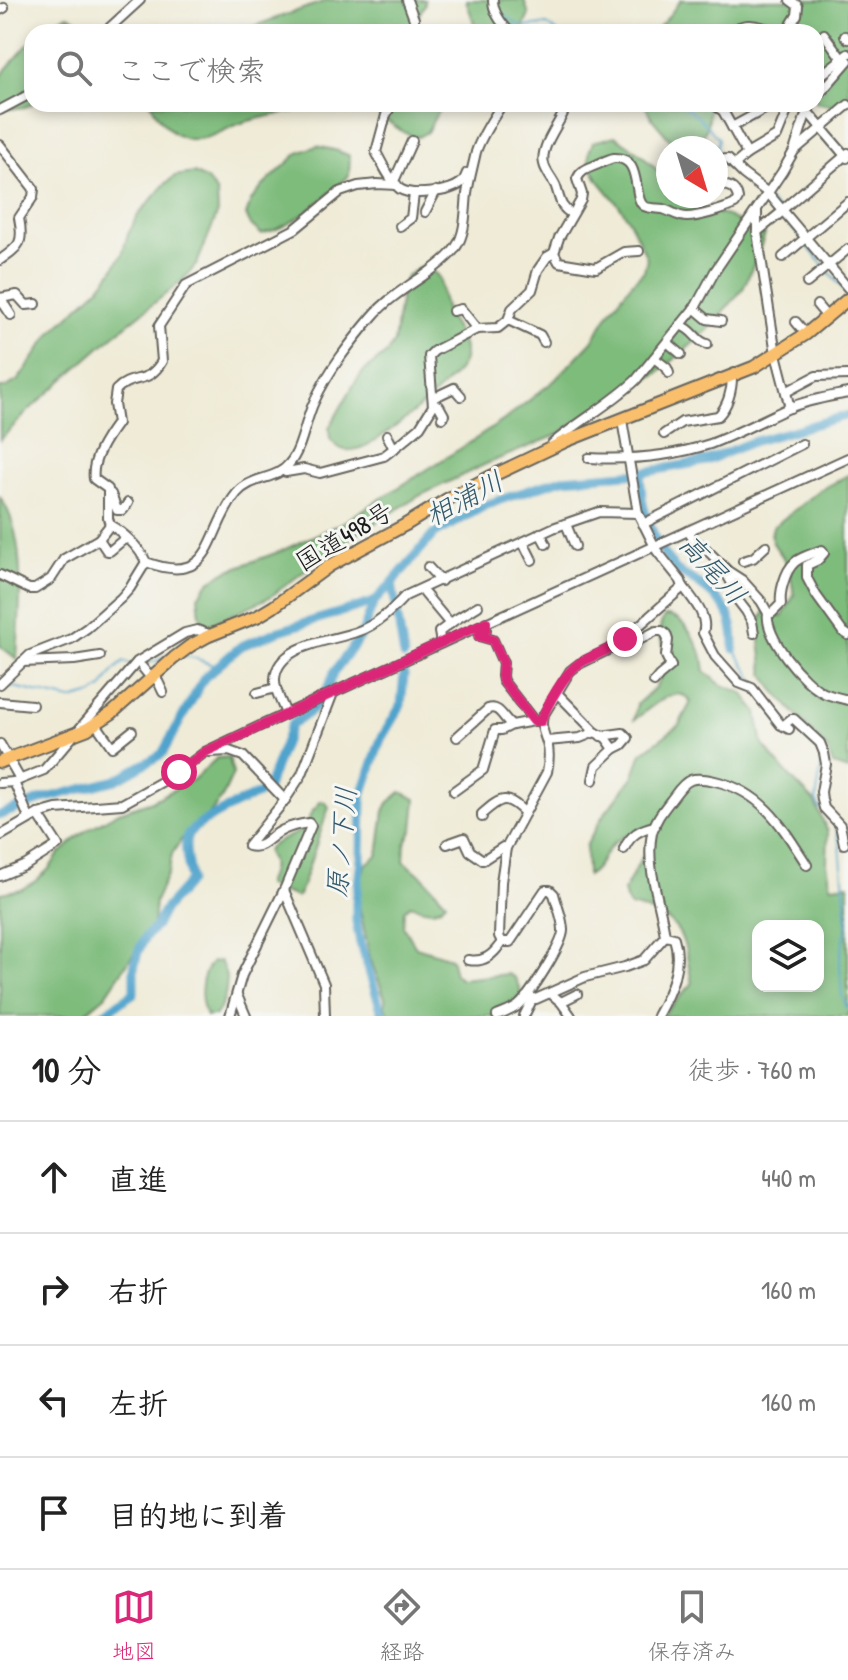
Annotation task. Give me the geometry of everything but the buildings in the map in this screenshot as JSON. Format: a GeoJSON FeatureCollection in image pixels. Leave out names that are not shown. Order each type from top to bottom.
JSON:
{"type":"FeatureCollection","features":[{"type":"Feature","properties":{"kind":"highway","name":"国道498号"},"geometry":{"type":"LineString","coordinates":[[4,760],[96,724],[186,649],[258,616],[329,566],[466,489],[542,452],[732,377],[806,334],[848,299]]}},
{"type":"Feature","properties":{"kind":"street"},"geometry":{"type":"LineString","coordinates":[[114,24],[140,0]]}},
{"type":"Feature","properties":{"kind":"street"},"geometry":{"type":"LineString","coordinates":[[407,0],[414,24]]}},
{"type":"Feature","properties":{"kind":"street"},"geometry":{"type":"LineString","coordinates":[[493,0],[493,8],[502,24]]}},
{"type":"Feature","properties":{"kind":"street"},"geometry":{"type":"LineString","coordinates":[[790,0],[798,6],[792,24]]}},
{"type":"Feature","properties":{"kind":"street"},"geometry":{"type":"LineString","coordinates":[[824,34],[846,58]]}},
{"type":"Feature","properties":{"kind":"street"},"geometry":{"type":"LineString","coordinates":[[824,73],[846,58]]}},
{"type":"Feature","properties":{"kind":"street"},"geometry":{"type":"LineString","coordinates":[[824,87],[846,58]]}},
{"type":"Feature","properties":{"kind":"street"},"geometry":{"type":"LineString","coordinates":[[0,110],[24,97]]}},
{"type":"Feature","properties":{"kind":"street"},"geometry":{"type":"LineString","coordinates":[[794,151],[848,105]]}},
{"type":"Feature","properties":{"kind":"street"},"geometry":{"type":"LineString","coordinates":[[388,112],[376,152],[401,189],[414,194],[459,185],[463,182],[469,161],[476,155]]}},
{"type":"Feature","properties":{"kind":"street"},"geometry":{"type":"LineString","coordinates":[[108,490],[110,525],[121,531],[146,562],[164,569],[179,569],[193,565],[205,554],[240,489],[288,467],[326,377],[384,304],[440,264],[456,248],[462,234],[477,148],[497,112]]}},
{"type":"Feature","properties":{"kind":"street"},"geometry":{"type":"LineString","coordinates":[[565,112],[544,150],[542,161],[554,182],[562,206],[572,214]]}},
{"type":"Feature","properties":{"kind":"street"},"geometry":{"type":"LineString","coordinates":[[724,112],[747,154]]}},
{"type":"Feature","properties":{"kind":"street"},"geometry":{"type":"LineString","coordinates":[[732,127],[759,112]]}},
{"type":"Feature","properties":{"kind":"street"},"geometry":{"type":"LineString","coordinates":[[734,165],[777,136],[786,112]]}},
{"type":"Feature","properties":{"kind":"street"},"geometry":{"type":"LineString","coordinates":[[542,452],[626,390],[694,308],[794,151],[809,112]]}},
{"type":"Feature","properties":{"kind":"street"},"geometry":{"type":"LineString","coordinates":[[757,232],[847,156],[821,127],[812,112]]}},
{"type":"Feature","properties":{"kind":"street"},"geometry":{"type":"LineString","coordinates":[[395,183],[412,141]]}},
{"type":"Feature","properties":{"kind":"street"},"geometry":{"type":"LineString","coordinates":[[0,145],[34,189],[33,197],[19,218],[22,233],[19,242],[13,252],[0,260]]}},
{"type":"Feature","properties":{"kind":"street"},"geometry":{"type":"LineString","coordinates":[[286,472],[304,469],[320,473],[384,456],[420,427],[433,406],[429,356],[477,329],[498,328],[508,320],[512,309],[532,290],[538,270],[554,253],[581,200],[577,179],[581,171],[613,158],[622,160],[634,173],[638,200],[647,208],[665,209],[689,217],[721,208]]}},
{"type":"Feature","properties":{"kind":"street"},"geometry":{"type":"LineString","coordinates":[[728,162],[766,196],[848,288]]}},
{"type":"Feature","properties":{"kind":"street"},"geometry":{"type":"LineString","coordinates":[[128,503],[123,510],[117,510],[108,490],[94,479],[93,473],[105,439],[117,423],[114,404],[116,390],[125,383],[154,373],[160,366],[159,326],[186,285],[295,229],[340,192],[358,186],[395,183]]}},
{"type":"Feature","properties":{"kind":"street"},"geometry":{"type":"LineString","coordinates":[[728,185],[738,194],[735,204],[728,206]]}},
{"type":"Feature","properties":{"kind":"street"},"geometry":{"type":"LineString","coordinates":[[425,212],[436,191]]}},
{"type":"Feature","properties":{"kind":"street"},"geometry":{"type":"LineString","coordinates":[[400,226],[411,218],[414,194]]}},
{"type":"Feature","properties":{"kind":"street"},"geometry":{"type":"LineString","coordinates":[[783,257],[848,202]]}},
{"type":"Feature","properties":{"kind":"street"},"geometry":{"type":"LineString","coordinates":[[757,210],[757,232],[776,354],[790,408]]}},
{"type":"Feature","properties":{"kind":"street"},"geometry":{"type":"LineString","coordinates":[[807,283],[848,249]]}},
{"type":"Feature","properties":{"kind":"street"},"geometry":{"type":"LineString","coordinates":[[554,253],[559,262],[596,268],[624,252],[639,251]]}},
{"type":"Feature","properties":{"kind":"street"},"geometry":{"type":"LineString","coordinates":[[11,315],[0,298],[17,295],[26,305],[36,304]]}},
{"type":"Feature","properties":{"kind":"street"},"geometry":{"type":"LineString","coordinates":[[817,305],[827,317]]}},
{"type":"Feature","properties":{"kind":"street"},"geometry":{"type":"LineString","coordinates":[[694,308],[707,319],[721,321]]}},
{"type":"Feature","properties":{"kind":"street"},"geometry":{"type":"LineString","coordinates":[[453,311],[461,309],[477,329]]}},
{"type":"Feature","properties":{"kind":"street"},"geometry":{"type":"LineString","coordinates":[[508,320],[540,335],[544,342]]}},
{"type":"Feature","properties":{"kind":"street"},"geometry":{"type":"LineString","coordinates":[[796,322],[806,334]]}},
{"type":"Feature","properties":{"kind":"street"},"geometry":{"type":"LineString","coordinates":[[680,325],[689,328],[700,341],[707,344]]}},
{"type":"Feature","properties":{"kind":"street"},"geometry":{"type":"LineString","coordinates":[[667,342],[681,354]]}},
{"type":"Feature","properties":{"kind":"street"},"geometry":{"type":"LineString","coordinates":[[654,358],[669,373]]}},
{"type":"Feature","properties":{"kind":"street"},"geometry":{"type":"LineString","coordinates":[[786,392],[816,376],[848,375]]}},
{"type":"Feature","properties":{"kind":"street"},"geometry":{"type":"LineString","coordinates":[[664,434],[682,422],[718,416],[724,409],[732,377]]}},
{"type":"Feature","properties":{"kind":"street"},"geometry":{"type":"LineString","coordinates":[[433,401],[454,388],[461,396]]}},
{"type":"Feature","properties":{"kind":"street"},"geometry":{"type":"LineString","coordinates":[[589,458],[629,462],[671,454],[710,443],[790,408],[848,393]]}},
{"type":"Feature","properties":{"kind":"street"},"geometry":{"type":"LineString","coordinates":[[433,401],[444,415],[442,418]]}},
{"type":"Feature","properties":{"kind":"street"},"geometry":{"type":"LineString","coordinates":[[622,420],[637,508],[699,610],[706,625],[703,633],[706,640],[715,656],[739,683],[752,688],[781,725],[787,725],[794,719],[820,743],[826,764],[822,800],[824,808],[840,825],[844,844]]}},
{"type":"Feature","properties":{"kind":"street"},"geometry":{"type":"LineString","coordinates":[[387,435],[394,449]]}},
{"type":"Feature","properties":{"kind":"street"},"geometry":{"type":"LineString","coordinates":[[647,521],[802,444]]}},
{"type":"Feature","properties":{"kind":"street"},"geometry":{"type":"LineString","coordinates":[[0,836],[32,816],[56,809],[122,804],[179,772],[205,752],[848,458]]}},
{"type":"Feature","properties":{"kind":"street"},"geometry":{"type":"LineString","coordinates":[[286,714],[275,680],[283,660],[293,652],[310,644],[356,632],[387,615],[405,596],[540,533],[599,512],[637,508]]}},
{"type":"Feature","properties":{"kind":"street"},"geometry":{"type":"LineString","coordinates":[[566,524],[575,546]]}},
{"type":"Feature","properties":{"kind":"street"},"geometry":{"type":"LineString","coordinates":[[0,575],[35,589],[51,579],[64,559],[99,539],[110,525]]}},
{"type":"Feature","properties":{"kind":"street"},"geometry":{"type":"LineString","coordinates":[[688,531],[761,601],[782,651],[805,678],[823,693],[848,700]]}},
{"type":"Feature","properties":{"kind":"street"},"geometry":{"type":"LineString","coordinates":[[540,533],[546,544]]}},
{"type":"Feature","properties":{"kind":"street"},"geometry":{"type":"LineString","coordinates":[[99,539],[110,551],[128,539]]}},
{"type":"Feature","properties":{"kind":"street"},"geometry":{"type":"LineString","coordinates":[[523,542],[532,560]]}},
{"type":"Feature","properties":{"kind":"street"},"geometry":{"type":"LineString","coordinates":[[726,569],[753,558],[766,546]]}},
{"type":"Feature","properties":{"kind":"street"},"geometry":{"type":"LineString","coordinates":[[768,613],[781,604],[780,596],[791,564],[822,550],[823,557],[807,565],[807,578],[816,595],[848,635]]}},
{"type":"Feature","properties":{"kind":"street"},"geometry":{"type":"LineString","coordinates":[[2,682],[30,655],[71,639],[87,628],[130,588],[146,562]]}},
{"type":"Feature","properties":{"kind":"street"},"geometry":{"type":"LineString","coordinates":[[428,567],[441,581]]}},
{"type":"Feature","properties":{"kind":"street"},"geometry":{"type":"LineString","coordinates":[[726,569],[736,598],[752,622],[754,633]]}},
{"type":"Feature","properties":{"kind":"street"},"geometry":{"type":"LineString","coordinates":[[454,791],[483,770],[487,746],[495,730],[538,721],[570,671],[624,640],[683,586]]}},
{"type":"Feature","properties":{"kind":"street"},"geometry":{"type":"LineString","coordinates":[[425,594],[450,624]]}},
{"type":"Feature","properties":{"kind":"street"},"geometry":{"type":"LineString","coordinates":[[441,643],[439,632],[478,606]]}},
{"type":"Feature","properties":{"kind":"street"},"geometry":{"type":"LineString","coordinates":[[486,622],[486,630],[479,636],[493,640],[503,663],[503,681],[538,721],[549,747],[547,772],[506,848],[498,918],[502,942]]}},
{"type":"Feature","properties":{"kind":"street"},"geometry":{"type":"LineString","coordinates":[[0,783],[17,784],[44,770],[137,662],[185,633],[197,630],[212,635]]}},
{"type":"Feature","properties":{"kind":"street"},"geometry":{"type":"LineString","coordinates":[[624,640],[639,640],[656,631],[666,634],[666,656],[671,666],[654,682]]}},
{"type":"Feature","properties":{"kind":"street"},"geometry":{"type":"LineString","coordinates":[[21,662],[100,656]]}},
{"type":"Feature","properties":{"kind":"street"},"geometry":{"type":"LineString","coordinates":[[142,667],[153,676],[163,692]]}},
{"type":"Feature","properties":{"kind":"street"},"geometry":{"type":"LineString","coordinates":[[257,693],[276,688]]}},
{"type":"Feature","properties":{"kind":"street"},"geometry":{"type":"LineString","coordinates":[[230,1016],[250,958],[311,826],[309,823],[284,829],[259,847],[248,846],[302,774],[333,693]]}},
{"type":"Feature","properties":{"kind":"street"},"geometry":{"type":"LineString","coordinates":[[557,693],[614,749]]}},
{"type":"Feature","properties":{"kind":"street"},"geometry":{"type":"LineString","coordinates":[[0,702],[28,706]]}},
{"type":"Feature","properties":{"kind":"street"},"geometry":{"type":"LineString","coordinates":[[457,737],[492,708],[497,709],[512,725]]}},
{"type":"Feature","properties":{"kind":"street"},"geometry":{"type":"LineString","coordinates":[[96,724],[112,747],[132,731]]}},
{"type":"Feature","properties":{"kind":"street"},"geometry":{"type":"LineString","coordinates":[[547,741],[623,733],[628,738],[596,766],[593,780]]}},
{"type":"Feature","properties":{"kind":"street"},"geometry":{"type":"LineString","coordinates":[[0,744],[4,760],[32,816],[58,845],[26,865],[0,876]]}},
{"type":"Feature","properties":{"kind":"street"},"geometry":{"type":"LineString","coordinates":[[205,752],[229,751],[243,756],[285,800]]}},
{"type":"Feature","properties":{"kind":"street"},"geometry":{"type":"LineString","coordinates":[[665,936],[651,855],[652,833],[657,819],[683,783],[690,779],[721,782],[761,802],[785,830],[807,865]]}},
{"type":"Feature","properties":{"kind":"street"},"geometry":{"type":"LineString","coordinates":[[482,817],[486,809],[505,799],[511,799],[525,813]]}},
{"type":"Feature","properties":{"kind":"street"},"geometry":{"type":"LineString","coordinates":[[624,849],[636,833],[655,826]]}},
{"type":"Feature","properties":{"kind":"street"},"geometry":{"type":"LineString","coordinates":[[447,844],[464,838],[470,851],[483,860],[506,848]]}},
{"type":"Feature","properties":{"kind":"street"},"geometry":{"type":"LineString","coordinates":[[284,890],[324,984],[325,1016]]}},
{"type":"Feature","properties":{"kind":"street"},"geometry":{"type":"LineString","coordinates":[[502,942],[510,942],[542,893],[550,890],[554,894],[563,937],[530,998],[524,1016]]}},
{"type":"Feature","properties":{"kind":"street"},"geometry":{"type":"LineString","coordinates":[[497,1016],[530,998],[550,993],[585,977],[644,960],[665,936]]}},
{"type":"Feature","properties":{"kind":"street"},"geometry":{"type":"LineString","coordinates":[[657,1016],[677,966],[674,938],[665,936]]}},
{"type":"Feature","properties":{"kind":"street"},"geometry":{"type":"LineString","coordinates":[[468,960],[481,961],[495,952],[502,942]]}},
{"type":"Feature","properties":{"kind":"street"},"geometry":{"type":"LineString","coordinates":[[550,993],[571,1016]]}},
{"type":"Feature","properties":{"kind":"street"},"geometry":{"type":"LineString","coordinates":[[561,1002],[577,994]]}},
{"type":"Feature","properties":{"kind":"street"},"geometry":{"type":"LineString","coordinates":[[237,995],[246,1016]]}},
{"type":"Feature","properties":{"kind":"green space"},"geometry":{"type":"Polygon","coordinates":[[[328,0],[425,0],[414,24],[261,24],[328,0]]]}},
{"type":"Feature","properties":{"kind":"green space"},"geometry":{"type":"Polygon","coordinates":[[[466,0],[524,0],[529,15],[525,24],[474,23],[466,0]]]}},
{"type":"Feature","properties":{"kind":"green space"},"geometry":{"type":"Polygon","coordinates":[[[681,0],[848,0],[848,103],[836,106],[824,104],[824,24],[662,24],[681,0]]]}},
{"type":"Feature","properties":{"kind":"green space"},"geometry":{"type":"Polygon","coordinates":[[[68,15],[80,24],[49,24],[68,15]]]}},
{"type":"Feature","properties":{"kind":"green space"},"geometry":{"type":"Polygon","coordinates":[[[24,49],[24,107],[0,110],[0,79],[24,49]]]}},
{"type":"Feature","properties":{"kind":"green space"},"geometry":{"type":"Polygon","coordinates":[[[156,112],[295,112],[240,123],[201,139],[179,136],[156,112]]]}},
{"type":"Feature","properties":{"kind":"green space"},"geometry":{"type":"Polygon","coordinates":[[[373,112],[438,112],[427,132],[418,137],[403,132],[373,112]]]}},
{"type":"Feature","properties":{"kind":"green space"},"geometry":{"type":"Polygon","coordinates":[[[648,112],[708,112],[706,131],[702,136],[667,136],[648,112]]]}},
{"type":"Feature","properties":{"kind":"green space"},"geometry":{"type":"Polygon","coordinates":[[[615,136],[656,169],[656,208],[702,208],[765,234],[743,289],[708,330],[661,371],[557,435],[421,495],[341,544],[270,597],[205,627],[198,596],[210,581],[342,523],[504,420],[555,380],[592,341],[611,310],[644,271],[647,258],[622,209],[598,180],[589,162],[593,142],[615,136]]]}},
{"type":"Feature","properties":{"kind":"green space"},"geometry":{"type":"Polygon","coordinates":[[[317,146],[350,156],[349,176],[298,218],[261,234],[250,224],[246,215],[251,201],[298,153],[317,146]]]}},
{"type":"Feature","properties":{"kind":"green space"},"geometry":{"type":"Polygon","coordinates":[[[194,173],[207,180],[217,193],[218,212],[197,264],[183,280],[113,336],[28,411],[0,440],[0,388],[18,380],[52,332],[108,277],[122,255],[138,215],[164,185],[175,176],[194,173]]]}},
{"type":"Feature","properties":{"kind":"green space"},"geometry":{"type":"Polygon","coordinates":[[[427,266],[440,278],[445,308],[461,339],[464,359],[460,368],[420,408],[386,433],[361,448],[341,449],[330,439],[329,428],[363,372],[388,352],[394,342],[406,277],[418,268],[427,266]]]}},
{"type":"Feature","properties":{"kind":"green space"},"geometry":{"type":"Polygon","coordinates":[[[848,475],[848,770],[833,765],[828,750],[773,689],[764,674],[758,625],[765,611],[782,617],[794,595],[788,566],[773,542],[773,527],[820,490],[848,475]]]}},
{"type":"Feature","properties":{"kind":"green space"},"geometry":{"type":"Polygon","coordinates":[[[0,497],[9,513],[19,553],[17,659],[0,646],[0,497]]]}},
{"type":"Feature","properties":{"kind":"green space"},"geometry":{"type":"Polygon","coordinates":[[[665,616],[673,617],[687,628],[701,654],[705,671],[720,684],[743,693],[757,713],[763,745],[814,801],[828,832],[827,864],[831,886],[848,884],[848,1016],[662,1016],[692,984],[678,931],[661,916],[630,906],[626,899],[624,891],[651,840],[650,833],[642,829],[618,840],[587,876],[586,846],[602,817],[633,777],[642,753],[679,725],[691,702],[685,696],[670,695],[634,720],[637,704],[655,688],[668,664],[660,627],[665,616]]]}},
{"type":"Feature","properties":{"kind":"green space"},"geometry":{"type":"Polygon","coordinates":[[[229,757],[233,774],[222,798],[181,840],[172,854],[169,871],[155,901],[153,925],[106,995],[85,1016],[0,1016],[0,893],[22,889],[37,880],[59,854],[85,831],[119,812],[152,801],[193,780],[217,758],[229,757]]]}},
{"type":"Feature","properties":{"kind":"green space"},"geometry":{"type":"Polygon","coordinates":[[[401,792],[416,799],[413,829],[405,844],[404,861],[446,902],[433,910],[410,905],[404,910],[403,926],[416,947],[451,958],[455,974],[461,979],[508,974],[515,978],[522,994],[507,1016],[391,1016],[385,1007],[385,998],[370,958],[357,896],[365,865],[378,855],[384,811],[401,792]]]}},
{"type":"Feature","properties":{"kind":"green space"},"geometry":{"type":"Polygon","coordinates":[[[321,801],[329,807],[299,895],[296,897],[269,887],[266,884],[272,865],[268,849],[305,829],[311,813],[321,801]]]}},
{"type":"Feature","properties":{"kind":"green space"},"geometry":{"type":"Polygon","coordinates":[[[220,961],[226,975],[225,996],[215,1016],[206,1016],[201,995],[203,981],[212,962],[220,961]]]}},
{"type":"Feature","properties":{"kind":"waterway"},"geometry":{"type":"LineString","coordinates":[[505,16],[517,24]]}},
{"type":"Feature","properties":{"kind":"waterway"},"geometry":{"type":"LineString","coordinates":[[692,112],[716,136]]}},
{"type":"Feature","properties":{"kind":"waterway"},"geometry":{"type":"LineString","coordinates":[[768,200],[777,210]]}},
{"type":"Feature","properties":{"kind":"waterway"},"geometry":{"type":"LineString","coordinates":[[781,215],[800,237]]}},
{"type":"Feature","properties":{"kind":"waterway"},"geometry":{"type":"LineString","coordinates":[[804,242],[823,265]]}},
{"type":"Feature","properties":{"kind":"waterway"},"geometry":{"type":"LineString","coordinates":[[827,270],[846,292]]}},
{"type":"Feature","properties":{"kind":"waterway","name":"相浦川"},"geometry":{"type":"LineString","coordinates":[[0,815],[43,799],[116,780],[162,754],[204,678],[241,646],[374,602],[433,535],[488,504],[562,479],[640,473],[706,461],[752,442],[848,415]]}},
{"type":"Feature","properties":{"kind":"waterway","name":"高尾川"},"geometry":{"type":"LineString","coordinates":[[640,473],[643,504],[656,539],[677,570],[722,604],[733,627],[734,649]]}},
{"type":"Feature","properties":{"kind":"waterway","name":"原ノ下川"},"geometry":{"type":"LineString","coordinates":[[392,583],[404,656]]}},
{"type":"Feature","properties":{"kind":"waterway"},"geometry":{"type":"LineString","coordinates":[[100,1016],[134,993],[134,968],[145,937],[190,881],[187,837],[198,825],[268,786],[291,725],[323,699],[334,672],[361,636],[374,602]]}},
{"type":"Feature","properties":{"kind":"waterway"},"geometry":{"type":"LineString","coordinates":[[734,649],[764,696],[785,719]]}},
{"type":"Feature","properties":{"kind":"waterway"},"geometry":{"type":"LineString","coordinates":[[144,663],[170,654]]}},
{"type":"Feature","properties":{"kind":"waterway"},"geometry":{"type":"LineString","coordinates":[[184,656],[217,667]]}},
{"type":"Feature","properties":{"kind":"waterway"},"geometry":{"type":"LineString","coordinates":[[5,685],[71,700],[93,694],[102,688],[114,670],[124,662],[130,664]]}},
{"type":"Feature","properties":{"kind":"waterway","name":"原ノ下川"},"geometry":{"type":"LineString","coordinates":[[383,1016],[356,921],[362,795],[381,739],[401,705],[404,675]]}},
{"type":"Feature","properties":{"kind":"waterway"},"geometry":{"type":"LineString","coordinates":[[789,724],[818,748]]}},
{"type":"Feature","properties":{"kind":"waterway"},"geometry":{"type":"LineString","coordinates":[[820,809],[816,800],[822,761]]}},
{"type":"Feature","properties":{"kind":"waterway"},"geometry":{"type":"LineString","coordinates":[[827,817],[835,825],[840,845],[847,925],[840,967],[842,996],[848,1010]]}},
{"type":"Feature","properties":{"kind":"route"},"geometry":{"type":"LineString","coordinates":[[179,772],[205,752],[486,622],[486,630],[479,636],[493,640],[503,663],[503,681],[534,721],[541,721],[570,671],[625,639]]}}]}
